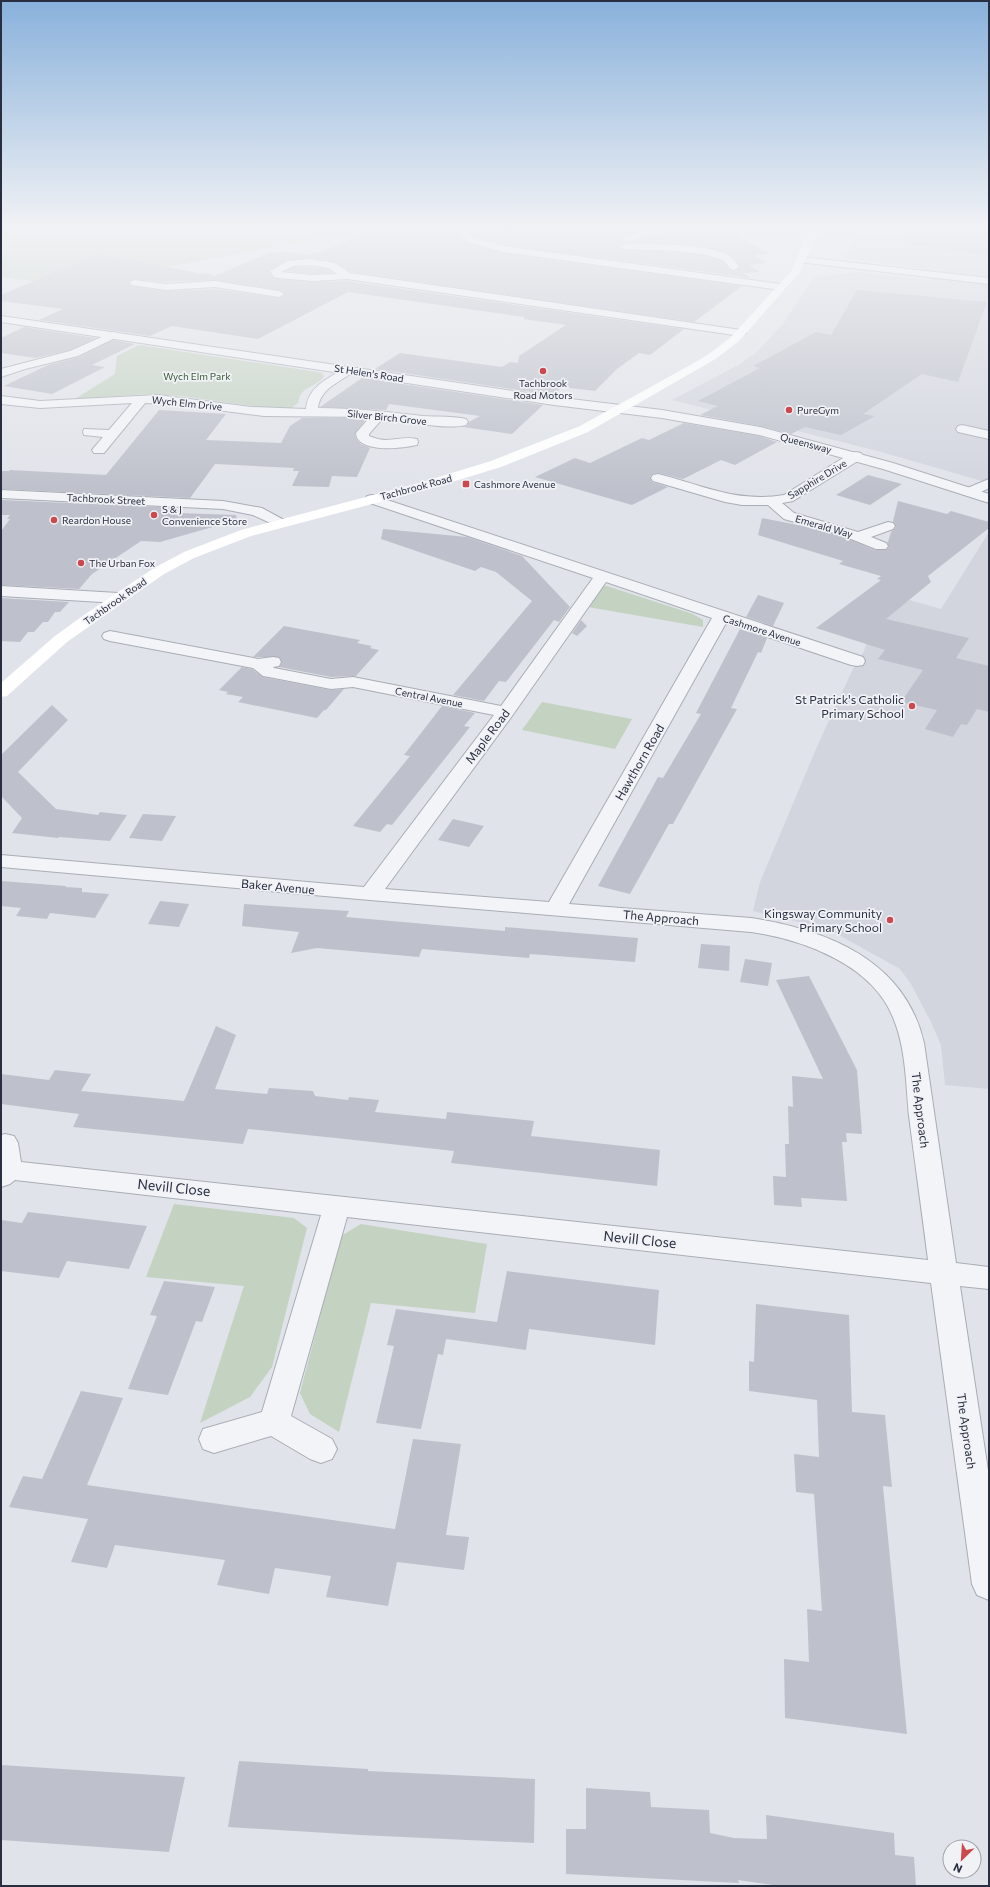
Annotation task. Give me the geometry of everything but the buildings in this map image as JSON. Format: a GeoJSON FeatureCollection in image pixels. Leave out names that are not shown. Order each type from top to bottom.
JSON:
{"type":"FeatureCollection","features":[{"type":"Feature","properties":{"kind":"main road","name":"Tachbrook Road"},"geometry":{"type":"LineString","coordinates":[[1,692],[61,639],[159,571],[193,553],[240,535],[279,523],[424,486],[499,463],[584,428],[713,356],[741,334],[756,316]]}},
{"type":"Feature","properties":{"kind":"street"},"geometry":{"type":"LineString","coordinates":[[619,316],[741,334]]}},
{"type":"Feature","properties":{"kind":"street","name":"St Helen's Road"},"geometry":{"type":"LineString","coordinates":[[1,319],[566,403],[618,408]]}},
{"type":"Feature","properties":{"kind":"street"},"geometry":{"type":"LineString","coordinates":[[1,374],[22,366],[74,354],[113,335]]}},
{"type":"Feature","properties":{"kind":"street"},"geometry":{"type":"LineString","coordinates":[[312,412],[313,400],[317,392],[349,370]]}},
{"type":"Feature","properties":{"kind":"street"},"geometry":{"type":"LineString","coordinates":[[99,450],[142,399]]}},
{"type":"Feature","properties":{"kind":"street","name":"Wych Elm Drive"},"geometry":{"type":"LineString","coordinates":[[1,400],[25,404],[49,405],[142,399],[182,401],[251,411],[312,412]]}},
{"type":"Feature","properties":{"kind":"street","name":"Queensway"},"geometry":{"type":"LineString","coordinates":[[618,408],[760,430],[856,456],[989,499]]}},
{"type":"Feature","properties":{"kind":"street","name":"Silver Birch Grove"},"geometry":{"type":"LineString","coordinates":[[312,412],[380,414],[427,421],[467,419],[472,432]]}},
{"type":"Feature","properties":{"kind":"street"},"geometry":{"type":"LineString","coordinates":[[380,414],[361,435],[370,442],[390,452],[412,442]]}},
{"type":"Feature","properties":{"kind":"street"},"geometry":{"type":"LineString","coordinates":[[962,429],[989,435]]}},
{"type":"Feature","properties":{"kind":"street"},"geometry":{"type":"LineString","coordinates":[[89,432],[114,434]]}},
{"type":"Feature","properties":{"kind":"street","name":"Sapphire Drive"},"geometry":{"type":"LineString","coordinates":[[658,478],[736,500],[770,502],[788,498],[856,456]]}},
{"type":"Feature","properties":{"kind":"street"},"geometry":{"type":"LineString","coordinates":[[684,486],[697,478]]}},
{"type":"Feature","properties":{"kind":"street"},"geometry":{"type":"LineString","coordinates":[[970,492],[989,483]]}},
{"type":"Feature","properties":{"kind":"street","name":"Tachbrook Street"},"geometry":{"type":"LineString","coordinates":[[1,494],[223,505],[258,511],[279,523]]}},
{"type":"Feature","properties":{"kind":"street","name":"Cashmore Avenue"},"geometry":{"type":"LineString","coordinates":[[372,499],[857,661]]}},
{"type":"Feature","properties":{"kind":"street","name":"Emerald Way"},"geometry":{"type":"LineString","coordinates":[[770,502],[782,512],[794,518],[859,536],[881,546]]}},
{"type":"Feature","properties":{"kind":"street","name":"Emerald Way"},"geometry":{"type":"LineString","coordinates":[[859,536],[888,526]]}},
{"type":"Feature","properties":{"kind":"street","name":"Maple Road"},"geometry":{"type":"LineString","coordinates":[[370,894],[506,712],[602,577]]}},
{"type":"Feature","properties":{"kind":"street"},"geometry":{"type":"LineString","coordinates":[[1,591],[118,598]]}},
{"type":"Feature","properties":{"kind":"street","name":"Hawthorn Road"},"geometry":{"type":"LineString","coordinates":[[556,908],[722,616]]}},
{"type":"Feature","properties":{"kind":"street","name":"Central Avenue"},"geometry":{"type":"LineString","coordinates":[[110,636],[258,664],[269,672],[331,684],[353,682],[506,712]]}},
{"type":"Feature","properties":{"kind":"street","name":"Baker Avenue"},"geometry":{"type":"LineString","coordinates":[[1,861],[370,894],[556,908]]}},
{"type":"Feature","properties":{"kind":"street","name":"The Approach"},"geometry":{"type":"LineString","coordinates":[[556,908],[752,925],[785,931],[813,940],[841,954],[879,980],[894,998],[910,1028],[915,1052],[918,1089],[989,1584]]}},
{"type":"Feature","properties":{"kind":"street","name":"Nevill Close"},"geometry":{"type":"LineString","coordinates":[[5,1143],[6,1173],[337,1205],[989,1278]]}},
{"type":"Feature","properties":{"kind":"street"},"geometry":{"type":"LineString","coordinates":[[274,1422],[337,1205]]}},
{"type":"Feature","properties":{"kind":"street"},"geometry":{"type":"LineString","coordinates":[[214,1439],[274,1422],[321,1449]]}},
{"type":"Feature","properties":{"kind":"shaded area"},"geometry":{"type":"Polygon","coordinates":[[[788,316],[989,316],[989,483],[878,451],[672,400],[740,364],[757,352],[783,324],[788,316]]]}},
{"type":"Feature","properties":{"kind":"shaded area","name":"Kingsway Community Primary School"},"geometry":{"type":"Polygon","coordinates":[[[989,532],[989,1089],[945,1085],[941,1045],[911,984],[900,969],[828,929],[753,911],[760,882],[819,742],[853,669],[864,651],[882,592],[941,609],[989,532]]]}},
{"type":"Feature","properties":{"kind":"green space","name":"Wych Elm Park"},"geometry":{"type":"Polygon","coordinates":[[[139,345],[318,372],[322,373],[324,376],[322,379],[303,391],[298,403],[291,408],[259,407],[181,396],[149,394],[75,399],[115,374],[117,356],[139,345]]]}},
{"type":"Feature","properties":{"kind":"green space"},"geometry":{"type":"Polygon","coordinates":[[[602,586],[607,586],[693,614],[703,620],[703,627],[588,607],[602,586]]]}},
{"type":"Feature","properties":{"kind":"green space"},"geometry":{"type":"Polygon","coordinates":[[[542,702],[632,719],[615,749],[522,730],[542,702]]]}},
{"type":"Feature","properties":{"kind":"green space"},"geometry":{"type":"Polygon","coordinates":[[[174,1204],[294,1218],[307,1228],[272,1367],[250,1397],[200,1423],[244,1286],[146,1277],[174,1204]]]}},
{"type":"Feature","properties":{"kind":"green space"},"geometry":{"type":"Polygon","coordinates":[[[361,1224],[487,1244],[475,1313],[371,1303],[339,1432],[310,1414],[300,1393],[341,1236],[361,1224]]]}},
{"type":"Feature","properties":{"kind":"place","name":"Tachbrook Road Motors"},"geometry":{"type":"Point","coordinates":[543,371]}},
{"type":"Feature","properties":{"kind":"place","name":"PureGym"},"geometry":{"type":"Point","coordinates":[789,410]}},
{"type":"Feature","properties":{"kind":"place","name":"Cashmore Avenue"},"geometry":{"type":"Point","coordinates":[466,484]}},
{"type":"Feature","properties":{"kind":"place","name":"S & J Convenience Store"},"geometry":{"type":"Point","coordinates":[154,515]}},
{"type":"Feature","properties":{"kind":"place","name":"Reardon House"},"geometry":{"type":"Point","coordinates":[54,520]}},
{"type":"Feature","properties":{"kind":"place","name":"The Urban Fox"},"geometry":{"type":"Point","coordinates":[81,563]}},
{"type":"Feature","properties":{"kind":"place","name":"St Patrick's Catholic Primary School"},"geometry":{"type":"Point","coordinates":[912,706]}},
{"type":"Feature","properties":{"kind":"place","name":"Kingsway Community Primary School"},"geometry":{"type":"Point","coordinates":[890,920]}}]}
